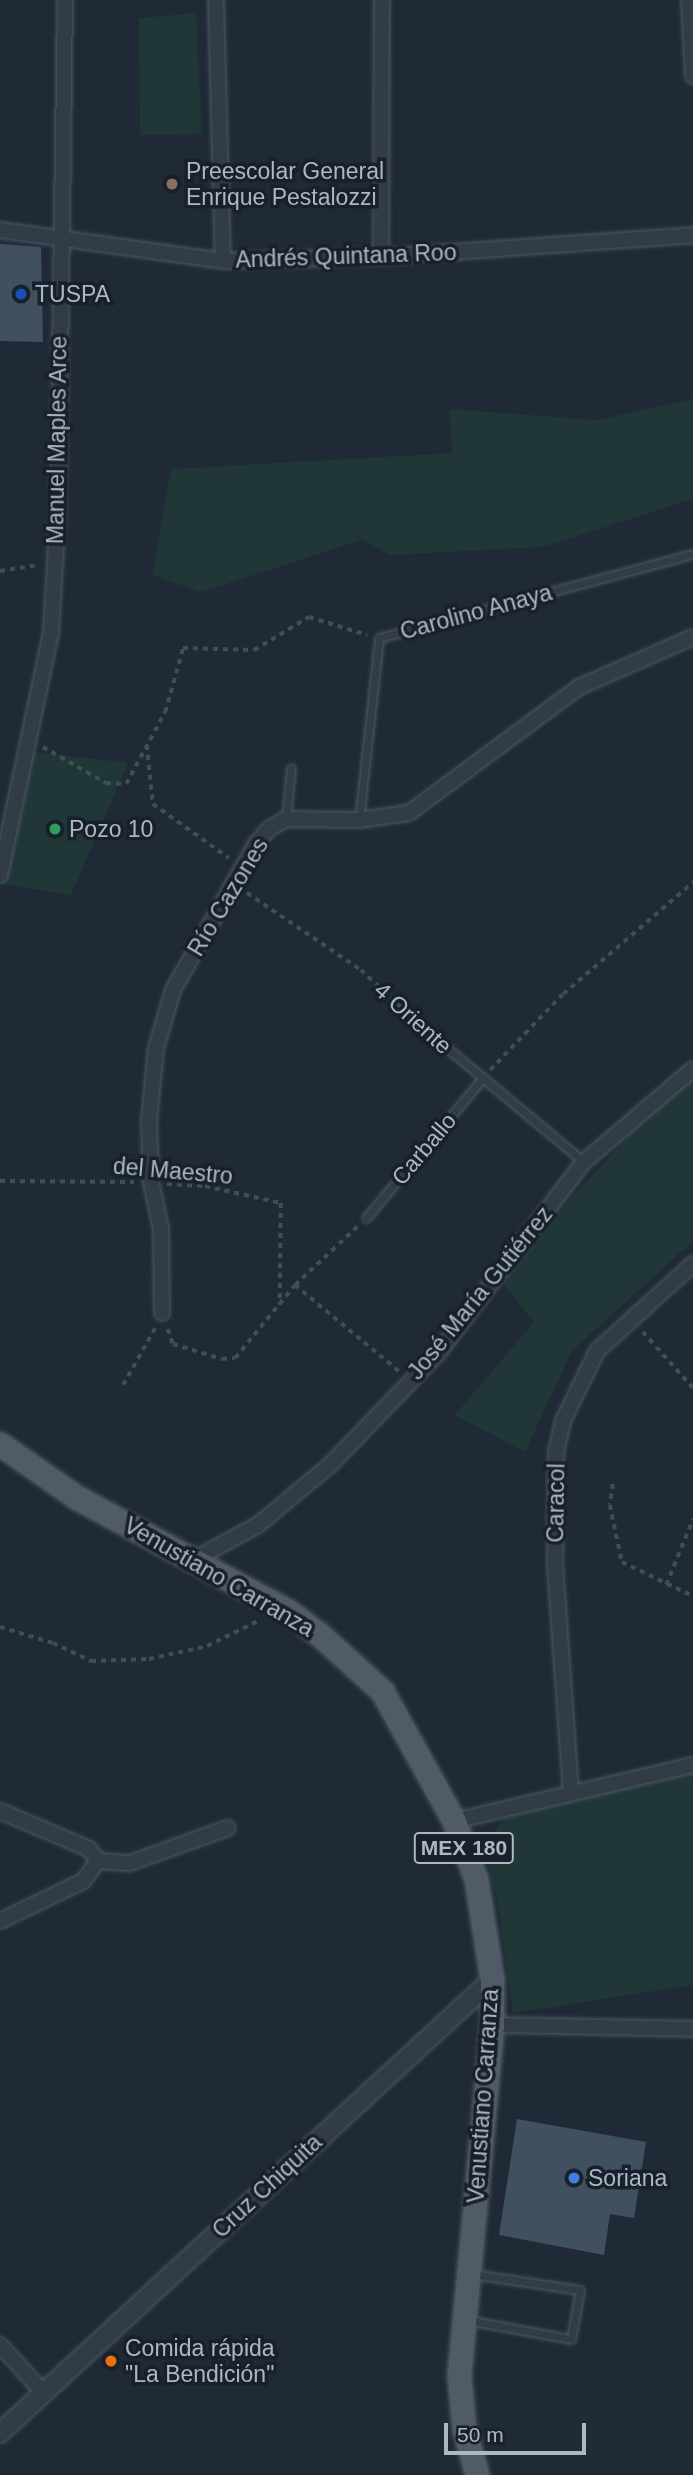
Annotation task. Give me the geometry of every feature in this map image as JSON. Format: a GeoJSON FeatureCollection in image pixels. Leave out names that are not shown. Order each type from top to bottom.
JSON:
{"type":"FeatureCollection","features":[{"type":"Feature","properties":{"kind":"main road","name":"Venustiano Carranza"},"geometry":{"type":"LineString","coordinates":[[0,1444],[76,1497],[288,1611],[382,1691],[454,1821],[476,1879],[492,1980],[492,2025],[459,2375],[463,2415],[477,2475]]}},
{"type":"Feature","properties":{"kind":"street","name":"Manuel Maples Arce"},"geometry":{"type":"LineString","coordinates":[[0,875],[51,633],[55,564],[65,0]]}},
{"type":"Feature","properties":{"kind":"street"},"geometry":{"type":"LineString","coordinates":[[216,0],[223,261]]}},
{"type":"Feature","properties":{"kind":"street"},"geometry":{"type":"LineString","coordinates":[[381,257],[382,0]]}},
{"type":"Feature","properties":{"kind":"street"},"geometry":{"type":"LineString","coordinates":[[689,0],[693,76]]}},
{"type":"Feature","properties":{"kind":"street","name":"Andrés Quintana Roo"},"geometry":{"type":"LineString","coordinates":[[0,230],[223,261],[381,257],[693,235]]}},
{"type":"Feature","properties":{"kind":"street","name":"Río Cazones"},"geometry":{"type":"LineString","coordinates":[[163,1313],[161,1228],[151,1182],[149,1121],[156,1048],[173,990],[242,867],[270,828],[286,819],[359,820],[409,813],[579,687],[693,637]]}},
{"type":"Feature","properties":{"kind":"street","name":"José María Gutiérrez"},"geometry":{"type":"LineString","coordinates":[[195,1559],[258,1525],[331,1464],[439,1352],[584,1162],[693,1069]]}},
{"type":"Feature","properties":{"kind":"street","name":"Caracol"},"geometry":{"type":"LineString","coordinates":[[571,1793],[555,1565],[556,1452],[563,1421],[597,1351],[693,1264]]}},
{"type":"Feature","properties":{"kind":"street"},"geometry":{"type":"LineString","coordinates":[[454,1821],[693,1765]]}},
{"type":"Feature","properties":{"kind":"street"},"geometry":{"type":"LineString","coordinates":[[0,1811],[89,1849],[98,1861],[130,1863],[228,1828]]}},
{"type":"Feature","properties":{"kind":"street"},"geometry":{"type":"LineString","coordinates":[[0,1921],[83,1881],[98,1861]]}},
{"type":"Feature","properties":{"kind":"street","name":"Cruz Chiquita"},"geometry":{"type":"LineString","coordinates":[[0,2433],[492,1980]]}},
{"type":"Feature","properties":{"kind":"street"},"geometry":{"type":"LineString","coordinates":[[492,2025],[693,2029]]}},
{"type":"Feature","properties":{"kind":"street"},"geometry":{"type":"LineString","coordinates":[[0,2344],[43,2392]]}},
{"type":"Feature","properties":{"kind":"lane","name":"Carolino Anaya"},"geometry":{"type":"LineString","coordinates":[[379,638],[693,554]]}},
{"type":"Feature","properties":{"kind":"lane"},"geometry":{"type":"LineString","coordinates":[[359,820],[379,638]]}},
{"type":"Feature","properties":{"kind":"lane"},"geometry":{"type":"LineString","coordinates":[[286,819],[291,768]]}},
{"type":"Feature","properties":{"kind":"lane","name":"4 Oriente"},"geometry":{"type":"LineString","coordinates":[[423,1028],[584,1162]]}},
{"type":"Feature","properties":{"kind":"lane","name":"Carballo"},"geometry":{"type":"LineString","coordinates":[[366,1218],[482,1079]]}},
{"type":"Feature","properties":{"kind":"lane"},"geometry":{"type":"LineString","coordinates":[[464,2319],[570,2339],[579,2290],[468,2273]]}},
{"type":"Feature","properties":{"kind":"path"},"geometry":{"type":"LineString","coordinates":[[0,571],[55,564]]}},
{"type":"Feature","properties":{"kind":"path","name":"Carolino Anaya"},"geometry":{"type":"LineString","coordinates":[[29,739],[106,783],[126,784],[165,712],[183,648],[254,650],[309,617],[379,638]]}},
{"type":"Feature","properties":{"kind":"path"},"geometry":{"type":"LineString","coordinates":[[147,746],[153,804],[242,867]]}},
{"type":"Feature","properties":{"kind":"path"},"geometry":{"type":"LineString","coordinates":[[482,1079],[563,994],[693,882]]}},
{"type":"Feature","properties":{"kind":"path","name":"4 Oriente"},"geometry":{"type":"LineString","coordinates":[[233,884],[361,970],[423,1028]]}},
{"type":"Feature","properties":{"kind":"path","name":"del Maestro"},"geometry":{"type":"LineString","coordinates":[[0,1181],[151,1182],[205,1186],[281,1203],[280,1305]]}},
{"type":"Feature","properties":{"kind":"path"},"geometry":{"type":"LineString","coordinates":[[163,1313],[173,1344],[222,1359],[234,1358],[295,1285],[366,1218]]}},
{"type":"Feature","properties":{"kind":"path"},"geometry":{"type":"LineString","coordinates":[[295,1285],[411,1381]]}},
{"type":"Feature","properties":{"kind":"path"},"geometry":{"type":"LineString","coordinates":[[123,1385],[163,1313]]}},
{"type":"Feature","properties":{"kind":"path"},"geometry":{"type":"LineString","coordinates":[[632,1320],[693,1388]]}},
{"type":"Feature","properties":{"kind":"path"},"geometry":{"type":"LineString","coordinates":[[613,1484],[610,1505],[622,1562],[666,1586],[693,1596]]}},
{"type":"Feature","properties":{"kind":"path"},"geometry":{"type":"LineString","coordinates":[[666,1586],[693,1519]]}},
{"type":"Feature","properties":{"kind":"path"},"geometry":{"type":"LineString","coordinates":[[0,1626],[53,1643],[91,1661],[137,1659],[207,1646],[288,1611]]}},
{"type":"Feature","properties":{"kind":"green space"},"geometry":{"type":"Polygon","coordinates":[[[196,13],[202,134],[140,135],[139,18],[196,13]]]}},
{"type":"Feature","properties":{"kind":"green space"},"geometry":{"type":"Polygon","coordinates":[[[693,399],[693,499],[543,547],[390,555],[362,540],[201,592],[152,575],[171,469],[452,453],[449,409],[597,420],[693,399]]]}},
{"type":"Feature","properties":{"kind":"green space","name":"Pozo 10"},"geometry":{"type":"Polygon","coordinates":[[[28,751],[128,763],[71,895],[0,884],[28,751]]]}},
{"type":"Feature","properties":{"kind":"green space"},"geometry":{"type":"Polygon","coordinates":[[[693,1075],[693,1241],[572,1351],[525,1452],[455,1415],[534,1322],[498,1277],[674,1087],[693,1075]]]}},
{"type":"Feature","properties":{"kind":"green space"},"geometry":{"type":"Polygon","coordinates":[[[693,1770],[693,1985],[513,2013],[497,1897],[483,1848],[509,1812],[693,1770]]]}},
{"type":"Feature","properties":{"kind":"building","name":"TUSPA"},"geometry":{"type":"Polygon","coordinates":[[[0,244],[41,247],[43,342],[0,341],[0,244]]]}},
{"type":"Feature","properties":{"kind":"building","name":"Soriana"},"geometry":{"type":"Polygon","coordinates":[[[517,2119],[646,2142],[634,2218],[610,2214],[604,2255],[499,2235],[517,2119]]]}},
{"type":"Feature","properties":{"kind":"place","name":"Preescolar General Enrique Pestalozzi"},"geometry":{"type":"Point","coordinates":[172,184]}},
{"type":"Feature","properties":{"kind":"place","name":"TUSPA"},"geometry":{"type":"Point","coordinates":[21,294]}},
{"type":"Feature","properties":{"kind":"place","name":"Pozo 10"},"geometry":{"type":"Point","coordinates":[55,829]}},
{"type":"Feature","properties":{"kind":"place","name":"Soriana"},"geometry":{"type":"Point","coordinates":[574,2178]}},
{"type":"Feature","properties":{"kind":"place","name":"Comida rápida \"La Bendición\""},"geometry":{"type":"Point","coordinates":[111,2361]}}]}
